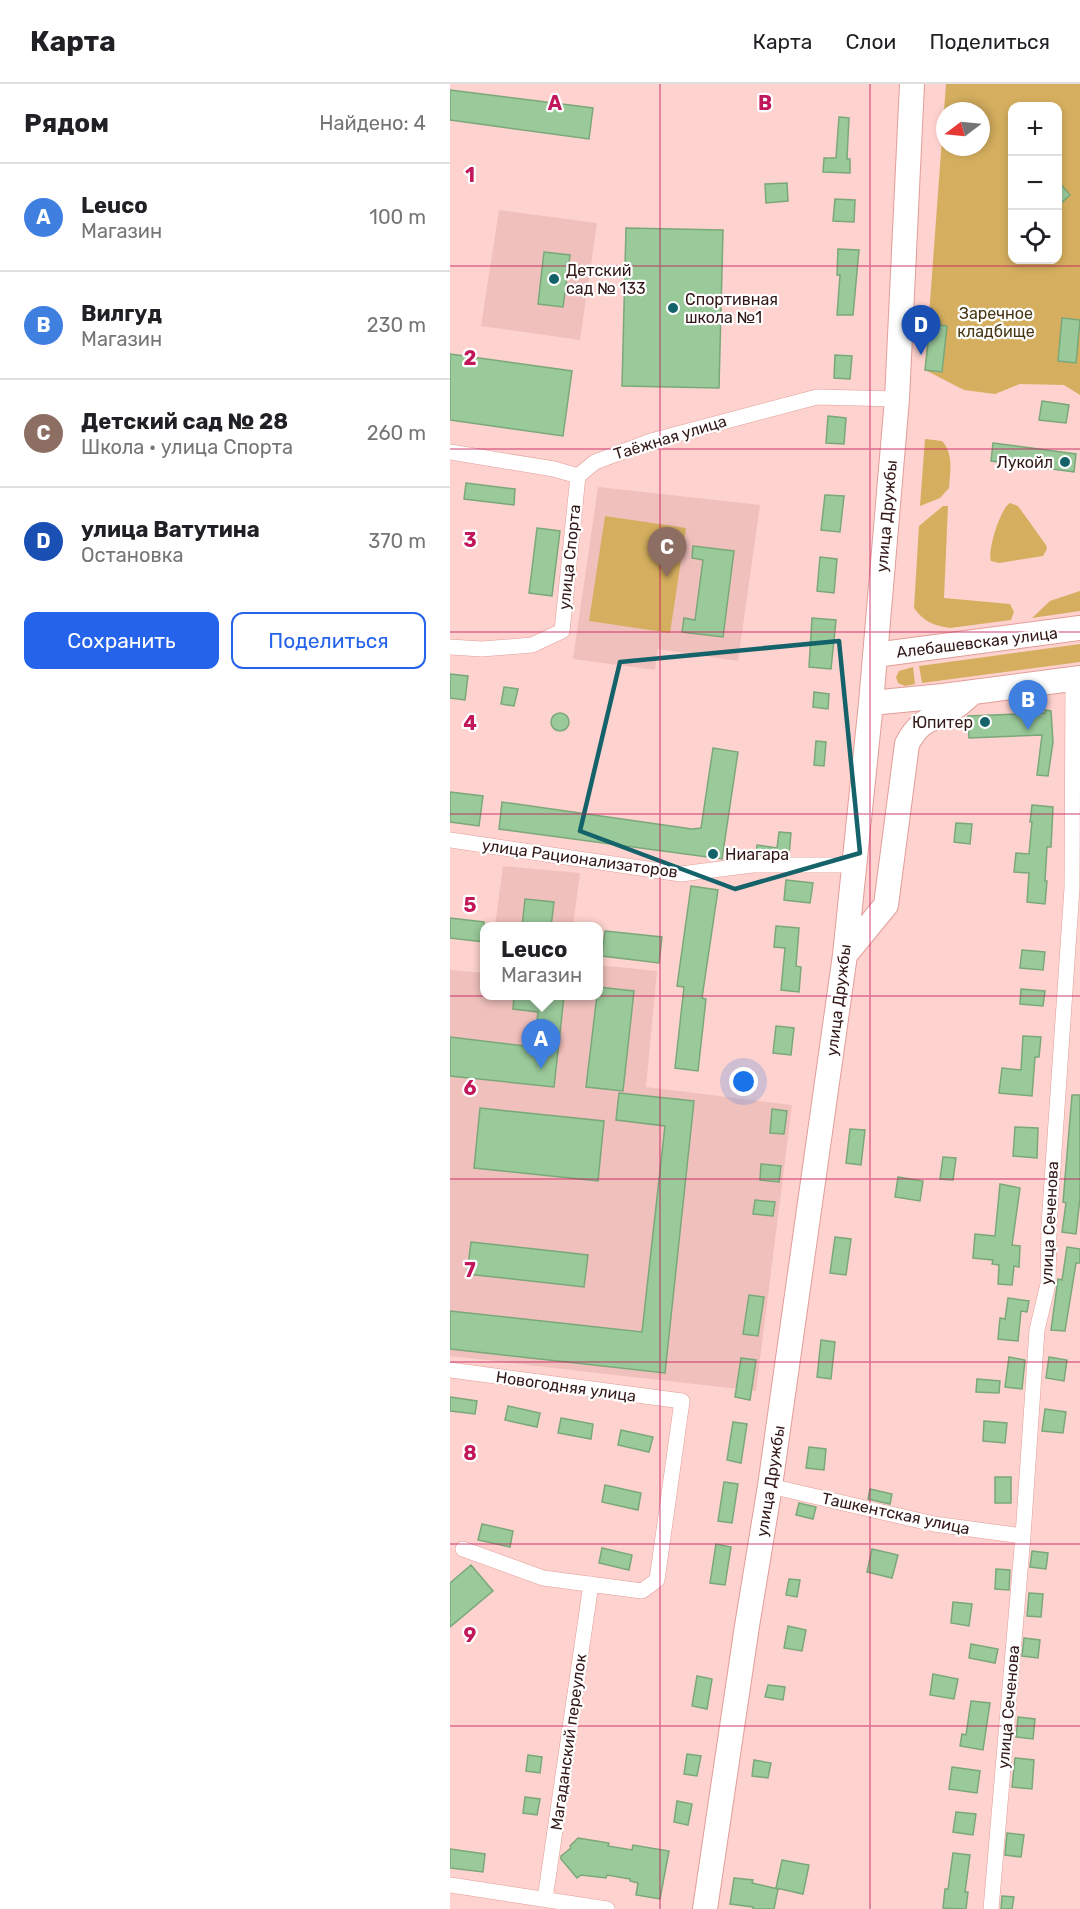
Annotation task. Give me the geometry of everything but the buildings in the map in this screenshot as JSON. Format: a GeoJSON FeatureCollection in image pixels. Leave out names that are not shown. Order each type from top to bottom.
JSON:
{"type":"FeatureCollection","features":[{"type":"Feature","properties":{"kind":"main road","name":"улица Дружбы"},"geometry":{"type":"LineString","coordinates":[[705,1909],[770,1486],[844,955],[871,703],[897,399],[912,84]]}},
{"type":"Feature","properties":{"kind":"main road","name":"Алебашевская улица"},"geometry":{"type":"LineString","coordinates":[[875,655],[1080,628]]}},
{"type":"Feature","properties":{"kind":"main road"},"geometry":{"type":"LineString","coordinates":[[871,703],[1076,678]]}},
{"type":"Feature","properties":{"kind":"main road"},"geometry":{"type":"LineString","coordinates":[[844,955],[886,904],[907,744],[914,731],[926,721],[955,707],[973,692]]}},
{"type":"Feature","properties":{"kind":"street","name":"Таёжная улица"},"geometry":{"type":"LineString","coordinates":[[578,476],[595,462],[651,441],[817,397],[897,399]]}},
{"type":"Feature","properties":{"kind":"street"},"geometry":{"type":"LineString","coordinates":[[450,452],[554,469],[578,476]]}},
{"type":"Feature","properties":{"kind":"street","name":"улица Спорта"},"geometry":{"type":"LineString","coordinates":[[450,647],[482,649],[532,645],[562,631],[578,476]]}},
{"type":"Feature","properties":{"kind":"street","name":"улица Сеченова"},"geometry":{"type":"LineString","coordinates":[[991,1909],[1023,1536],[1037,1330],[1048,1284],[1050,1214],[1072,888],[1076,678]]}},
{"type":"Feature","properties":{"kind":"street","name":"улица Рационализаторов"},"geometry":{"type":"LineString","coordinates":[[450,840],[681,874],[752,865],[854,865]]}},
{"type":"Feature","properties":{"kind":"street","name":"Новогодняя улица"},"geometry":{"type":"LineString","coordinates":[[450,1371],[682,1401],[657,1580],[642,1591],[591,1584]]}},
{"type":"Feature","properties":{"kind":"street","name":"Ташкентская улица"},"geometry":{"type":"LineString","coordinates":[[770,1486],[934,1524],[1023,1536]]}},
{"type":"Feature","properties":{"kind":"street"},"geometry":{"type":"LineString","coordinates":[[463,1549],[543,1578],[591,1584]]}},
{"type":"Feature","properties":{"kind":"street","name":"Магаданский переулок"},"geometry":{"type":"LineString","coordinates":[[545,1899],[591,1584]]}},
{"type":"Feature","properties":{"kind":"street"},"geometry":{"type":"LineString","coordinates":[[450,1885],[607,1909]]}},
{"type":"Feature","properties":{"kind":"highlighted area"},"geometry":{"type":"Polygon","coordinates":[[[839,641],[860,853],[735,889],[580,831],[620,662],[839,641]]]}},
{"type":"Feature","properties":{"kind":"shaded area"},"geometry":{"type":"Polygon","coordinates":[[[499,210],[597,223],[580,340],[481,326],[499,210]]]}},
{"type":"Feature","properties":{"kind":"shaded area"},"geometry":{"type":"Polygon","coordinates":[[[598,487],[760,505],[738,661],[658,649],[655,670],[573,659],[598,487]]]}},
{"type":"Feature","properties":{"kind":"shaded area"},"geometry":{"type":"Polygon","coordinates":[[[503,866],[580,873],[574,922],[496,922],[503,866]]]}},
{"type":"Feature","properties":{"kind":"shaded area"},"geometry":{"type":"Polygon","coordinates":[[[603,966],[657,971],[646,1087],[792,1105],[756,1391],[450,1356],[450,970],[480,973],[480,1000],[603,1000],[603,966]]]}},
{"type":"Feature","properties":{"kind":"green space","name":"Заречное кладбище"},"geometry":{"type":"Polygon","coordinates":[[[946,84],[1080,84],[1080,395],[1064,385],[1020,384],[995,394],[964,390],[925,370],[941,156],[990,156],[990,102],[945,102],[946,84]]]}},
{"type":"Feature","properties":{"kind":"green space"},"geometry":{"type":"Polygon","coordinates":[[[925,439],[942,441],[946,446],[950,457],[950,476],[949,488],[940,498],[920,506],[925,439]]]}},
{"type":"Feature","properties":{"kind":"green space"},"geometry":{"type":"Polygon","coordinates":[[[1010,503],[1018,506],[1046,545],[1047,549],[1043,556],[999,563],[991,561],[991,548],[996,530],[1006,506],[1010,503]]]}},
{"type":"Feature","properties":{"kind":"green space"},"geometry":{"type":"Polygon","coordinates":[[[943,506],[948,506],[944,598],[1010,604],[1014,612],[1011,620],[950,628],[929,622],[914,608],[919,526],[943,506]]]}},
{"type":"Feature","properties":{"kind":"green space"},"geometry":{"type":"Polygon","coordinates":[[[605,516],[686,528],[670,633],[589,621],[605,516]]]}},
{"type":"Feature","properties":{"kind":"green space"},"geometry":{"type":"Polygon","coordinates":[[[1080,591],[1080,611],[1032,618],[1050,601],[1080,591]]]}},
{"type":"Feature","properties":{"kind":"green space"},"geometry":{"type":"Polygon","coordinates":[[[1080,644],[1080,662],[922,683],[919,666],[1080,644]]]}},
{"type":"Feature","properties":{"kind":"green space"},"geometry":{"type":"Polygon","coordinates":[[[913,667],[915,684],[905,686],[898,683],[896,677],[899,671],[913,667]]]}},
{"type":"Feature","properties":{"kind":"place","name":"Детский сад № 133"},"geometry":{"type":"Point","coordinates":[554,279]}},
{"type":"Feature","properties":{"kind":"place","name":"Спортивная школа №1"},"geometry":{"type":"Point","coordinates":[673,308]}},
{"type":"Feature","properties":{"kind":"place","name":"улица Ватутина"},"geometry":{"type":"Point","coordinates":[921,355]}},
{"type":"Feature","properties":{"kind":"place","name":"Лукойл"},"geometry":{"type":"Point","coordinates":[1065,462]}},
{"type":"Feature","properties":{"kind":"place","name":"Детский сад № 28"},"geometry":{"type":"Point","coordinates":[667,577]}},
{"type":"Feature","properties":{"kind":"place","name":"Юпитер"},"geometry":{"type":"Point","coordinates":[985,722]}},
{"type":"Feature","properties":{"kind":"place","name":"Вилгуд"},"geometry":{"type":"Point","coordinates":[1028,730]}},
{"type":"Feature","properties":{"kind":"place","name":"Ниагара"},"geometry":{"type":"Point","coordinates":[713,854]}},
{"type":"Feature","properties":{"kind":"place","name":"Leuco"},"geometry":{"type":"Point","coordinates":[541,1069]}}]}
